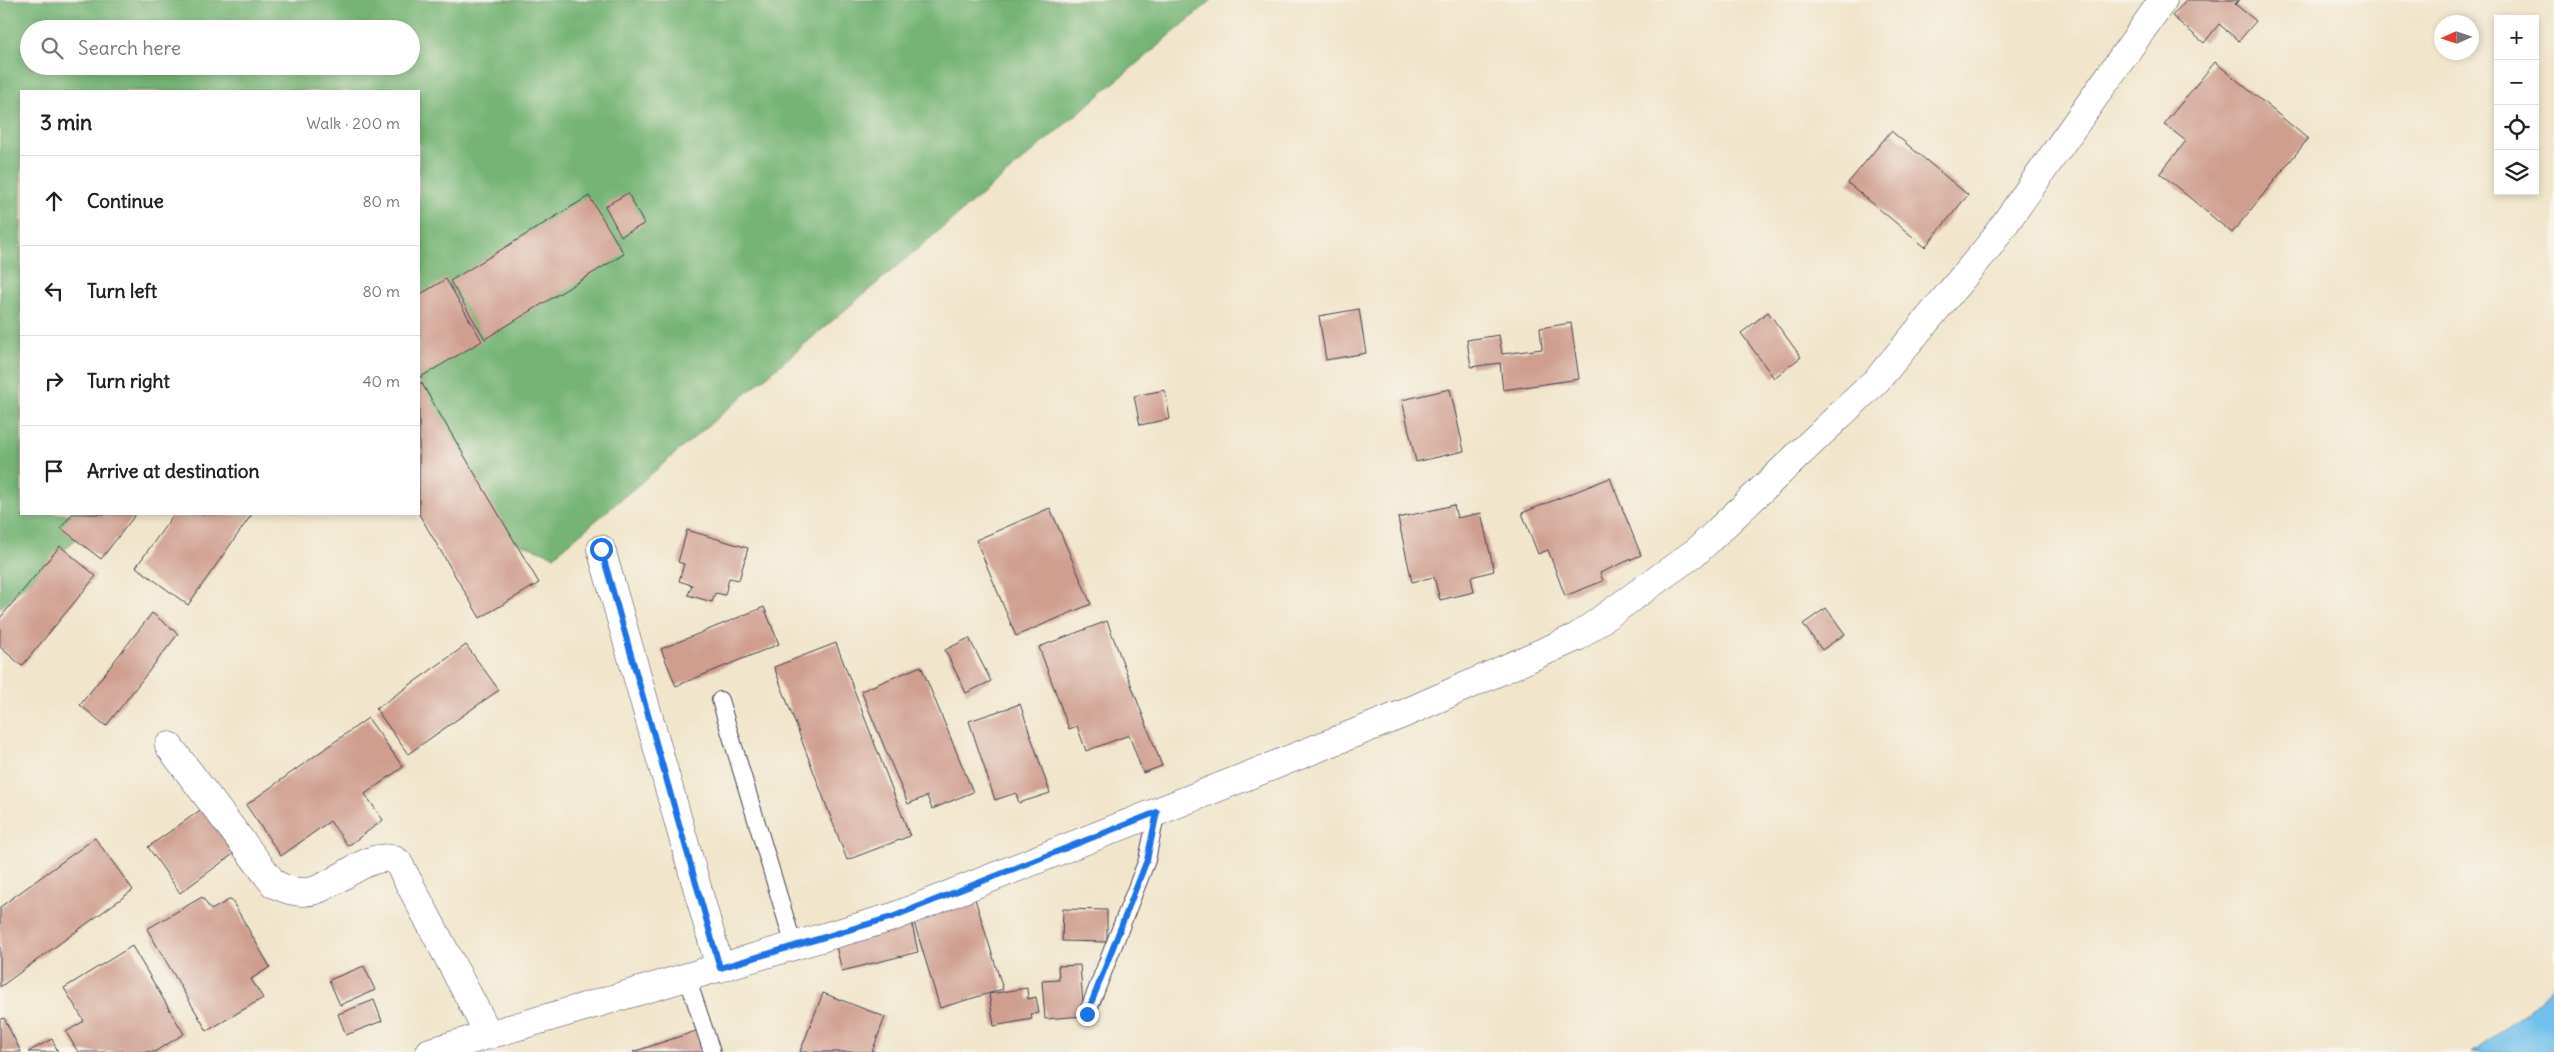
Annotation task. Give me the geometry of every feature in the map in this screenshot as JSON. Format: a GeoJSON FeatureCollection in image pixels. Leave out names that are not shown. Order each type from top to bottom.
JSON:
{"type":"FeatureCollection","features":[{"type":"Feature","properties":{"kind":"street"},"geometry":{"type":"LineString","coordinates":[[430,1052],[892,917],[1402,714],[1577,637],[1697,551],[1883,372],[1989,246],[2163,0]]}},
{"type":"Feature","properties":{"kind":"street"},"geometry":{"type":"LineString","coordinates":[[601,549],[720,968]]}},
{"type":"Feature","properties":{"kind":"street"},"geometry":{"type":"LineString","coordinates":[[169,746],[274,884],[293,892],[315,891],[376,858],[389,857],[398,862],[489,1035]]}},
{"type":"Feature","properties":{"kind":"lane"},"geometry":{"type":"LineString","coordinates":[[720,700],[794,946]]}},
{"type":"Feature","properties":{"kind":"lane"},"geometry":{"type":"LineString","coordinates":[[1087,1014],[1147,860],[1157,812]]}},
{"type":"Feature","properties":{"kind":"lane"},"geometry":{"type":"LineString","coordinates":[[687,977],[712,1052]]}},
{"type":"Feature","properties":{"kind":"green space"},"geometry":{"type":"Polygon","coordinates":[[[0,0],[1212,0],[554,556],[420,506],[420,90],[20,90],[20,515],[103,515],[0,608],[0,0]]]}},
{"type":"Feature","properties":{"kind":"water"},"geometry":{"type":"Polygon","coordinates":[[[2554,985],[2554,1052],[2472,1052],[2527,1011],[2554,985]]]}},
{"type":"Feature","properties":{"kind":"building"},"geometry":{"type":"Polygon","coordinates":[[[2186,0],[2239,0],[2235,4],[2256,21],[2239,41],[2219,24],[2204,43],[2172,16],[2186,0]]]}},
{"type":"Feature","properties":{"kind":"building"},"geometry":{"type":"Polygon","coordinates":[[[2215,62],[2308,139],[2232,233],[2160,173],[2186,141],[2164,124],[2215,62]]]}},
{"type":"Feature","properties":{"kind":"building"},"geometry":{"type":"Polygon","coordinates":[[[1891,131],[1968,195],[1925,247],[1848,183],[1891,131]]]}},
{"type":"Feature","properties":{"kind":"building"},"geometry":{"type":"Polygon","coordinates":[[[628,193],[644,224],[621,236],[605,206],[628,193]]]}},
{"type":"Feature","properties":{"kind":"building"},"geometry":{"type":"Polygon","coordinates":[[[589,196],[624,254],[485,339],[450,281],[589,196]]]}},
{"type":"Feature","properties":{"kind":"building"},"geometry":{"type":"Polygon","coordinates":[[[446,279],[482,341],[420,377],[420,294],[446,279]]]}},
{"type":"Feature","properties":{"kind":"building"},"geometry":{"type":"Polygon","coordinates":[[[1359,309],[1366,353],[1326,360],[1319,316],[1359,309]]]}},
{"type":"Feature","properties":{"kind":"building"},"geometry":{"type":"Polygon","coordinates":[[[1768,312],[1801,357],[1774,378],[1741,333],[1768,312]]]}},
{"type":"Feature","properties":{"kind":"building"},"geometry":{"type":"Polygon","coordinates":[[[1571,323],[1579,379],[1503,390],[1500,363],[1471,367],[1467,340],[1499,335],[1502,354],[1542,349],[1540,328],[1571,323]]]}},
{"type":"Feature","properties":{"kind":"building"},"geometry":{"type":"Polygon","coordinates":[[[420,383],[539,583],[480,618],[420,515],[420,383]]]}},
{"type":"Feature","properties":{"kind":"building"},"geometry":{"type":"Polygon","coordinates":[[[1450,389],[1464,451],[1416,462],[1402,400],[1450,389]]]}},
{"type":"Feature","properties":{"kind":"building"},"geometry":{"type":"Polygon","coordinates":[[[1165,390],[1170,419],[1140,425],[1134,396],[1165,390]]]}},
{"type":"Feature","properties":{"kind":"building"},"geometry":{"type":"Polygon","coordinates":[[[1610,478],[1641,555],[1600,573],[1603,581],[1565,596],[1548,550],[1538,554],[1522,513],[1610,478]]]}},
{"type":"Feature","properties":{"kind":"building"},"geometry":{"type":"Polygon","coordinates":[[[1454,505],[1457,518],[1481,513],[1494,571],[1471,577],[1474,592],[1440,600],[1434,577],[1412,582],[1398,518],[1454,505]]]}},
{"type":"Feature","properties":{"kind":"building"},"geometry":{"type":"Polygon","coordinates":[[[1050,508],[1091,604],[1016,636],[976,540],[1050,508]]]}},
{"type":"Feature","properties":{"kind":"building"},"geometry":{"type":"Polygon","coordinates":[[[71,515],[135,515],[101,559],[61,528],[71,515]]]}},
{"type":"Feature","properties":{"kind":"building"},"geometry":{"type":"Polygon","coordinates":[[[173,515],[251,515],[188,605],[136,567],[173,515]]]}},
{"type":"Feature","properties":{"kind":"building"},"geometry":{"type":"Polygon","coordinates":[[[687,530],[748,548],[739,580],[729,578],[725,595],[715,593],[712,602],[688,595],[692,585],[679,581],[684,564],[678,562],[687,530]]]}},
{"type":"Feature","properties":{"kind":"building"},"geometry":{"type":"Polygon","coordinates":[[[60,546],[96,576],[22,666],[0,647],[0,618],[60,546]]]}},
{"type":"Feature","properties":{"kind":"building"},"geometry":{"type":"Polygon","coordinates":[[[764,607],[779,644],[676,686],[661,649],[764,607]]]}},
{"type":"Feature","properties":{"kind":"building"},"geometry":{"type":"Polygon","coordinates":[[[1826,608],[1845,634],[1822,650],[1803,624],[1826,608]]]}},
{"type":"Feature","properties":{"kind":"building"},"geometry":{"type":"Polygon","coordinates":[[[152,613],[178,634],[106,726],[80,705],[152,613]]]}},
{"type":"Feature","properties":{"kind":"building"},"geometry":{"type":"Polygon","coordinates":[[[1107,621],[1162,766],[1143,773],[1129,735],[1086,751],[1077,726],[1069,729],[1039,647],[1107,621]]]}},
{"type":"Feature","properties":{"kind":"building"},"geometry":{"type":"Polygon","coordinates":[[[969,638],[991,681],[966,693],[945,650],[969,638]]]}},
{"type":"Feature","properties":{"kind":"building"},"geometry":{"type":"Polygon","coordinates":[[[836,643],[910,836],[847,860],[774,667],[836,643]]]}},
{"type":"Feature","properties":{"kind":"building"},"geometry":{"type":"Polygon","coordinates":[[[466,645],[499,690],[408,754],[376,709],[466,645]]]}},
{"type":"Feature","properties":{"kind":"building"},"geometry":{"type":"Polygon","coordinates":[[[921,666],[973,792],[932,809],[927,796],[908,804],[861,691],[921,666]]]}},
{"type":"Feature","properties":{"kind":"building"},"geometry":{"type":"Polygon","coordinates":[[[1020,704],[1050,793],[1019,803],[1016,793],[995,800],[969,721],[1020,704]]]}},
{"type":"Feature","properties":{"kind":"building"},"geometry":{"type":"Polygon","coordinates":[[[368,718],[403,767],[365,794],[383,820],[348,846],[330,821],[281,856],[246,805],[368,718]]]}},
{"type":"Feature","properties":{"kind":"building"},"geometry":{"type":"Polygon","coordinates":[[[209,804],[240,849],[180,893],[148,847],[209,804]]]}},
{"type":"Feature","properties":{"kind":"building"},"geometry":{"type":"Polygon","coordinates":[[[95,838],[133,890],[0,987],[0,907],[95,838]]]}},
{"type":"Feature","properties":{"kind":"building"},"geometry":{"type":"Polygon","coordinates":[[[202,897],[211,910],[231,899],[270,967],[251,979],[263,998],[207,1031],[147,929],[202,897]]]}},
{"type":"Feature","properties":{"kind":"building"},"geometry":{"type":"Polygon","coordinates":[[[975,899],[1003,989],[940,1008],[913,919],[975,899]]]}},
{"type":"Feature","properties":{"kind":"building"},"geometry":{"type":"Polygon","coordinates":[[[1063,909],[1107,910],[1107,942],[1062,941],[1063,909]]]}},
{"type":"Feature","properties":{"kind":"building"},"geometry":{"type":"Polygon","coordinates":[[[912,924],[918,952],[842,971],[835,942],[912,924]]]}},
{"type":"Feature","properties":{"kind":"building"},"geometry":{"type":"Polygon","coordinates":[[[132,946],[184,1034],[154,1052],[78,1052],[66,1032],[84,1021],[64,988],[132,946]]]}},
{"type":"Feature","properties":{"kind":"building"},"geometry":{"type":"Polygon","coordinates":[[[1080,965],[1084,1016],[1045,1019],[1042,981],[1059,980],[1058,966],[1080,965]]]}},
{"type":"Feature","properties":{"kind":"building"},"geometry":{"type":"Polygon","coordinates":[[[364,966],[375,990],[340,1005],[329,980],[364,966]]]}},
{"type":"Feature","properties":{"kind":"building"},"geometry":{"type":"Polygon","coordinates":[[[1027,988],[1028,999],[1036,997],[1039,1013],[1031,1014],[1032,1019],[994,1026],[989,994],[1027,988]]]}},
{"type":"Feature","properties":{"kind":"building"},"geometry":{"type":"Polygon","coordinates":[[[823,993],[885,1017],[872,1052],[800,1052],[823,993]]]}},
{"type":"Feature","properties":{"kind":"building"},"geometry":{"type":"Polygon","coordinates":[[[374,1000],[382,1021],[346,1035],[338,1014],[374,1000]]]}},
{"type":"Feature","properties":{"kind":"building"},"geometry":{"type":"Polygon","coordinates":[[[4,1018],[21,1052],[0,1052],[0,1020],[4,1018]]]}},
{"type":"Feature","properties":{"kind":"building"},"geometry":{"type":"Polygon","coordinates":[[[699,1030],[706,1052],[633,1052],[699,1030]]]}},
{"type":"Feature","properties":{"kind":"building"},"geometry":{"type":"Polygon","coordinates":[[[52,1039],[58,1052],[28,1052],[52,1039]]]}},
{"type":"Feature","properties":{"kind":"route"},"geometry":{"type":"LineString","coordinates":[[601,549],[720,968],[892,917],[1157,812],[1147,860],[1087,1014]]}}]}
